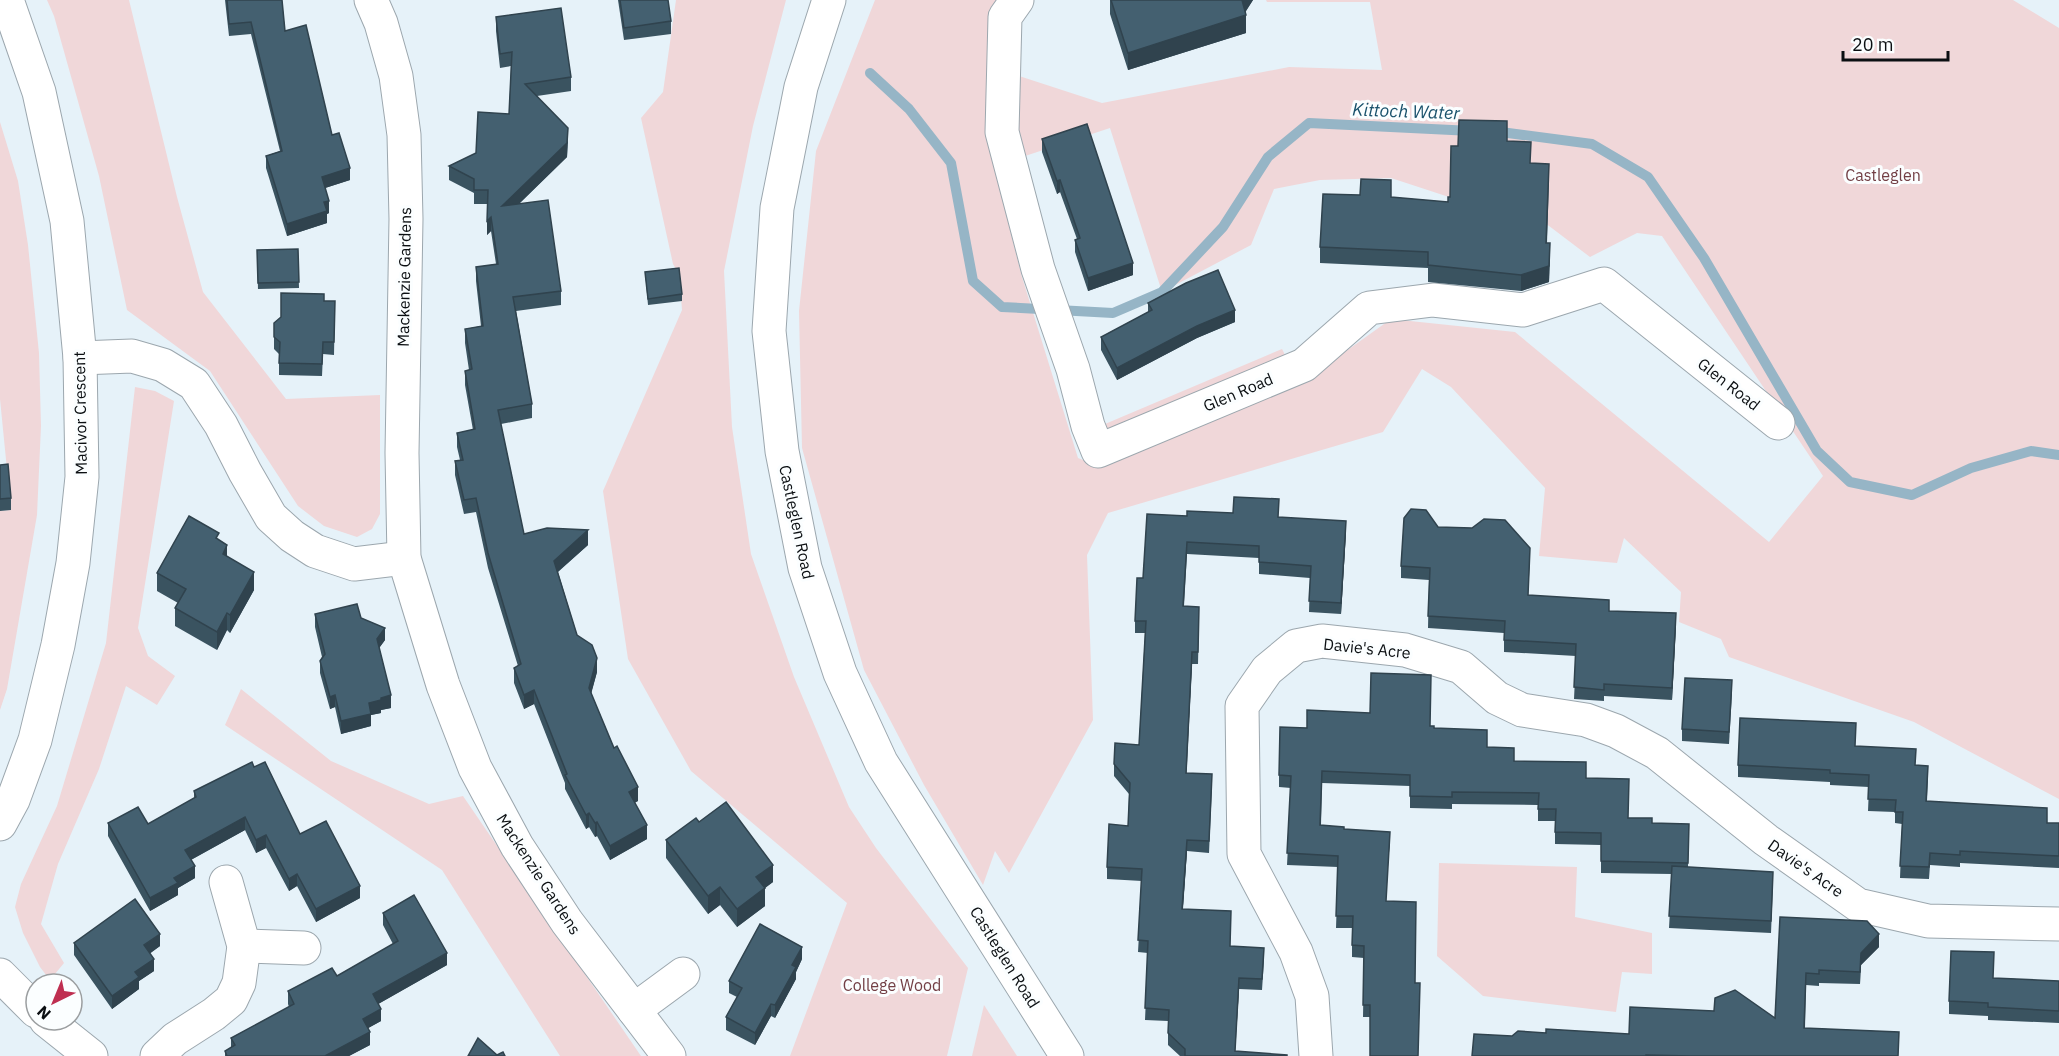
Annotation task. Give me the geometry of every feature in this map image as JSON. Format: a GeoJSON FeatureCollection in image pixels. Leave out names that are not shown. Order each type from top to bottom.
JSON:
{"type":"FeatureCollection","features":[{"type":"Feature","properties":{"kind":"street","name":"Macivor Crescent"},"geometry":{"type":"LineString","coordinates":[[0,824],[13,800],[35,740],[58,645],[74,563],[82,477],[80,358],[68,221],[39,92],[7,0]]}},
{"type":"Feature","properties":{"kind":"street","name":"Mackenzie Gardens"},"geometry":{"type":"LineString","coordinates":[[371,0],[381,23],[396,76],[405,135],[402,453],[404,558],[442,685],[475,768],[517,846],[567,922],[669,1056]]}},
{"type":"Feature","properties":{"kind":"street","name":"Castleglen Road"},"geometry":{"type":"LineString","coordinates":[[829,0],[801,87],[777,208],[769,331],[782,451],[805,568],[840,674],[881,762],[1067,1056]]}},
{"type":"Feature","properties":{"kind":"street","name":"Glen Road"},"geometry":{"type":"LineString","coordinates":[[1017,0],[1005,17],[1002,132],[1038,270],[1098,451],[1304,365],[1369,308],[1433,300],[1523,310],[1604,284],[1778,423]]}},
{"type":"Feature","properties":{"kind":"street"},"geometry":{"type":"LineString","coordinates":[[80,358],[132,356],[163,365],[194,384],[222,425],[271,517],[307,546],[354,564],[404,558]]}},
{"type":"Feature","properties":{"kind":"street","name":"Davie's Acre"},"geometry":{"type":"LineString","coordinates":[[1316,1056],[1312,996],[1296,952],[1244,854],[1242,706],[1267,670],[1296,646],[1322,641],[1405,650],[1461,667],[1497,698],[1522,710],[1586,720],[1616,731],[1657,753],[1766,840],[1858,905],[1928,921],[2059,924]]}},
{"type":"Feature","properties":{"kind":"street"},"geometry":{"type":"LineString","coordinates":[[158,1056],[175,1039],[231,1000],[239,983],[244,946],[226,882]]}},
{"type":"Feature","properties":{"kind":"street"},"geometry":{"type":"LineString","coordinates":[[244,946],[304,948]]}},
{"type":"Feature","properties":{"kind":"street"},"geometry":{"type":"LineString","coordinates":[[634,1010],[683,974]]}},
{"type":"Feature","properties":{"kind":"street"},"geometry":{"type":"LineString","coordinates":[[0,975],[24,999]]}},
{"type":"Feature","properties":{"kind":"street"},"geometry":{"type":"LineString","coordinates":[[0,1004],[24,1012]]}},
{"type":"Feature","properties":{"kind":"street"},"geometry":{"type":"LineString","coordinates":[[61,1032],[91,1056]]}},
{"type":"Feature","properties":{"kind":"green space"},"geometry":{"type":"Polygon","coordinates":[[[47,0],[129,0],[177,197],[203,292],[286,399],[380,395],[380,514],[372,529],[357,537],[324,526],[298,506],[210,371],[127,310],[99,176],[54,16],[47,0]]]}},
{"type":"Feature","properties":{"kind":"green space","name":"College Wood"},"geometry":{"type":"Polygon","coordinates":[[[676,0],[786,0],[753,126],[724,271],[732,427],[751,554],[794,677],[849,807],[876,848],[968,968],[947,1056],[790,1056],[847,903],[691,771],[628,659],[603,491],[682,310],[679,274],[673,264],[641,118],[663,92],[676,0]]]}},
{"type":"Feature","properties":{"kind":"green space","name":"Castleglen"},"geometry":{"type":"Polygon","coordinates":[[[875,0],[1001,0],[987,139],[1022,277],[1078,458],[1100,467],[1105,424],[1282,349],[1300,384],[1391,319],[1515,332],[1769,542],[1823,476],[1662,236],[1637,233],[1590,257],[1524,207],[1452,198],[1391,178],[1320,180],[1274,189],[1251,245],[1162,292],[1110,128],[1016,159],[1013,74],[1102,103],[1289,67],[1382,70],[1370,2],[1267,2],[1266,0],[2013,0],[2059,28],[2059,799],[1914,722],[1729,657],[1721,639],[1679,622],[1681,592],[1624,538],[1617,563],[1539,556],[1545,488],[1451,387],[1422,369],[1383,432],[1108,513],[1087,555],[1093,720],[1009,873],[995,851],[983,885],[924,785],[864,670],[802,448],[799,311],[816,151],[875,0]]]}},
{"type":"Feature","properties":{"kind":"green space"},"geometry":{"type":"Polygon","coordinates":[[[0,122],[18,181],[28,245],[39,353],[41,426],[37,515],[7,689],[0,710],[0,511],[11,510],[0,399],[0,122]]]}},
{"type":"Feature","properties":{"kind":"green space"},"geometry":{"type":"Polygon","coordinates":[[[135,387],[155,391],[174,401],[138,628],[148,656],[175,676],[157,705],[126,686],[99,769],[58,864],[41,924],[64,963],[57,972],[44,972],[23,933],[15,907],[21,884],[57,806],[106,643],[135,387]]]}},
{"type":"Feature","properties":{"kind":"green space"},"geometry":{"type":"Polygon","coordinates":[[[241,689],[331,761],[429,804],[463,796],[641,1056],[560,1056],[442,870],[225,725],[241,689]]]}},
{"type":"Feature","properties":{"kind":"green space"},"geometry":{"type":"Polygon","coordinates":[[[1439,863],[1577,867],[1575,917],[1652,933],[1652,974],[1622,972],[1616,1012],[1483,996],[1437,956],[1439,863]]]}},
{"type":"Feature","properties":{"kind":"green space"},"geometry":{"type":"Polygon","coordinates":[[[984,1005],[1017,1056],[972,1056],[984,1005]]]}},
{"type":"Feature","properties":{"kind":"building"},"geometry":{"type":"Polygon","coordinates":[[[227,0],[282,0],[285,31],[306,25],[332,135],[339,133],[350,168],[322,177],[329,201],[324,202],[327,211],[287,224],[266,156],[282,151],[251,22],[229,24],[227,0]]]}},
{"type":"Feature","properties":{"kind":"building"},"geometry":{"type":"Polygon","coordinates":[[[620,0],[668,0],[671,21],[624,28],[620,0]]]}},
{"type":"Feature","properties":{"kind":"building"},"geometry":{"type":"Polygon","coordinates":[[[1111,0],[1242,0],[1246,15],[1128,53],[1111,0]]]}},
{"type":"Feature","properties":{"kind":"building"},"geometry":{"type":"Polygon","coordinates":[[[561,8],[571,77],[525,84],[568,128],[567,143],[502,206],[548,200],[561,291],[513,297],[532,404],[498,410],[524,534],[547,528],[588,530],[554,561],[577,635],[592,645],[597,658],[589,688],[614,748],[617,746],[638,787],[629,792],[647,825],[610,846],[597,822],[595,823],[589,813],[586,815],[565,775],[567,774],[534,690],[524,695],[514,668],[521,664],[488,553],[476,498],[464,500],[455,461],[463,460],[457,433],[475,429],[465,371],[472,369],[465,329],[483,326],[476,267],[498,264],[491,217],[487,221],[488,190],[474,190],[474,179],[449,166],[476,153],[478,112],[509,114],[512,52],[500,54],[496,17],[561,8]]]}},
{"type":"Feature","properties":{"kind":"building"},"geometry":{"type":"Polygon","coordinates":[[[1459,120],[1507,121],[1507,141],[1531,142],[1530,163],[1549,164],[1546,243],[1550,243],[1549,266],[1521,275],[1428,265],[1428,252],[1320,247],[1323,194],[1360,195],[1361,179],[1391,180],[1391,197],[1448,202],[1451,146],[1458,146],[1459,120]]]}},
{"type":"Feature","properties":{"kind":"building"},"geometry":{"type":"Polygon","coordinates":[[[1087,124],[1133,263],[1088,278],[1075,240],[1080,238],[1060,180],[1057,181],[1042,139],[1087,124]]]}},
{"type":"Feature","properties":{"kind":"building"},"geometry":{"type":"Polygon","coordinates":[[[298,249],[299,282],[258,283],[257,250],[298,249]]]}},
{"type":"Feature","properties":{"kind":"building"},"geometry":{"type":"Polygon","coordinates":[[[679,268],[682,294],[648,299],[645,272],[679,268]]]}},
{"type":"Feature","properties":{"kind":"building"},"geometry":{"type":"Polygon","coordinates":[[[1218,270],[1235,310],[1197,326],[1117,368],[1101,337],[1152,310],[1148,303],[1186,283],[1218,270]]]}},
{"type":"Feature","properties":{"kind":"building"},"geometry":{"type":"Polygon","coordinates":[[[281,293],[324,294],[324,301],[335,301],[334,342],[323,342],[322,364],[279,363],[280,342],[274,337],[274,323],[281,317],[281,293]]]}},
{"type":"Feature","properties":{"kind":"building"},"geometry":{"type":"Polygon","coordinates":[[[8,464],[11,498],[0,499],[0,465],[8,464]]]}},
{"type":"Feature","properties":{"kind":"building"},"geometry":{"type":"Polygon","coordinates":[[[1234,497],[1279,499],[1278,517],[1346,521],[1341,603],[1309,601],[1311,566],[1259,562],[1259,546],[1187,542],[1183,606],[1199,607],[1198,652],[1192,652],[1186,773],[1212,774],[1209,841],[1187,840],[1182,909],[1231,911],[1230,946],[1264,948],[1262,979],[1239,978],[1235,1051],[1287,1056],[1185,1056],[1185,1049],[1168,1033],[1169,1010],[1145,1008],[1148,941],[1138,940],[1142,869],[1107,867],[1109,824],[1128,826],[1130,783],[1114,764],[1115,743],[1139,745],[1146,621],[1135,621],[1137,578],[1143,578],[1147,514],[1187,516],[1187,511],[1233,513],[1234,497]]]}},
{"type":"Feature","properties":{"kind":"building"},"geometry":{"type":"Polygon","coordinates":[[[1411,509],[1426,510],[1438,527],[1472,528],[1484,519],[1505,520],[1530,548],[1528,595],[1609,600],[1609,611],[1676,613],[1672,688],[1604,684],[1604,690],[1574,687],[1576,644],[1504,640],[1505,621],[1428,616],[1430,568],[1401,566],[1404,518],[1411,509]]]}},
{"type":"Feature","properties":{"kind":"building"},"geometry":{"type":"Polygon","coordinates":[[[189,516],[219,533],[216,538],[227,545],[223,554],[254,572],[230,615],[227,613],[217,632],[175,608],[186,589],[157,573],[189,516]]]}},
{"type":"Feature","properties":{"kind":"building"},"geometry":{"type":"Polygon","coordinates":[[[357,604],[361,618],[385,628],[377,639],[391,695],[369,703],[371,714],[341,721],[335,695],[330,697],[320,661],[325,654],[315,614],[357,604]]]}},
{"type":"Feature","properties":{"kind":"building"},"geometry":{"type":"Polygon","coordinates":[[[1371,673],[1431,675],[1430,726],[1487,730],[1487,747],[1514,748],[1514,761],[1586,762],[1586,778],[1629,779],[1628,818],[1652,818],[1652,823],[1689,824],[1688,863],[1601,861],[1601,833],[1555,832],[1556,809],[1538,809],[1539,793],[1452,792],[1452,797],[1410,796],[1410,775],[1322,771],[1320,825],[1390,832],[1386,901],[1416,902],[1415,983],[1420,983],[1418,1056],[1370,1056],[1370,1005],[1363,1005],[1364,946],[1352,945],[1353,916],[1336,916],[1338,856],[1287,853],[1291,776],[1279,775],[1280,727],[1307,728],[1307,710],[1370,713],[1371,673]]]}},
{"type":"Feature","properties":{"kind":"building"},"geometry":{"type":"Polygon","coordinates":[[[1685,678],[1732,680],[1729,732],[1682,729],[1685,678]]]}},
{"type":"Feature","properties":{"kind":"building"},"geometry":{"type":"Polygon","coordinates":[[[1740,718],[1856,723],[1855,746],[1916,749],[1915,765],[1928,766],[1926,801],[2047,808],[2047,823],[2059,823],[2059,856],[1960,851],[1960,855],[1930,853],[1929,867],[1900,866],[1903,812],[1895,812],[1896,800],[1868,799],[1869,775],[1830,773],[1830,770],[1738,765],[1740,718]]]}},
{"type":"Feature","properties":{"kind":"building"},"geometry":{"type":"Polygon","coordinates":[[[252,762],[254,767],[265,762],[300,834],[326,821],[360,886],[316,909],[297,874],[289,879],[266,835],[256,840],[245,817],[185,850],[195,866],[174,878],[178,883],[150,898],[108,823],[138,807],[148,824],[196,797],[194,791],[252,762]]]}},
{"type":"Feature","properties":{"kind":"building"},"geometry":{"type":"Polygon","coordinates":[[[726,802],[773,865],[756,877],[765,888],[737,909],[720,887],[708,896],[666,840],[696,818],[699,822],[726,802]]]}},
{"type":"Feature","properties":{"kind":"building"},"geometry":{"type":"Polygon","coordinates":[[[1672,866],[1773,872],[1771,921],[1669,916],[1672,866]]]}},
{"type":"Feature","properties":{"kind":"building"},"geometry":{"type":"Polygon","coordinates":[[[414,895],[447,953],[373,994],[381,1009],[363,1019],[370,1032],[325,1056],[227,1056],[225,1051],[235,1045],[231,1038],[294,1004],[288,991],[332,968],[337,976],[398,941],[383,913],[414,895]]]}},
{"type":"Feature","properties":{"kind":"building"},"geometry":{"type":"Polygon","coordinates":[[[135,899],[160,934],[144,945],[154,959],[135,972],[139,977],[112,996],[74,943],[135,899]]]}},
{"type":"Feature","properties":{"kind":"building"},"geometry":{"type":"Polygon","coordinates":[[[1780,917],[1867,921],[1879,934],[1861,953],[1860,972],[1819,970],[1819,974],[1806,973],[1804,1028],[1899,1032],[1898,1056],[1472,1056],[1474,1034],[1512,1036],[1518,1031],[1546,1033],[1546,1029],[1629,1034],[1630,1007],[1714,1011],[1715,998],[1735,990],[1775,1018],[1780,917]]]}},
{"type":"Feature","properties":{"kind":"building"},"geometry":{"type":"Polygon","coordinates":[[[760,924],[802,947],[792,965],[796,967],[775,1005],[771,1004],[755,1033],[726,1017],[742,988],[729,981],[760,924]]]}},
{"type":"Feature","properties":{"kind":"building"},"geometry":{"type":"Polygon","coordinates":[[[1951,951],[1994,952],[1993,978],[2059,981],[2059,1011],[1988,1007],[1988,1003],[1949,1001],[1951,951]]]}},
{"type":"Feature","properties":{"kind":"building"},"geometry":{"type":"Polygon","coordinates":[[[478,1038],[497,1055],[503,1052],[505,1056],[468,1056],[478,1038]]]}},
{"type":"Feature","properties":{"kind":"waterway","name":"Kittoch Water"},"geometry":{"type":"LineString","coordinates":[[870,73],[909,109],[951,163],[973,281],[1002,307],[1113,313],[1162,292],[1223,227],[1268,157],[1309,123],[1472,131]]}},
{"type":"Feature","properties":{"kind":"waterway","name":"Kittoch Water"},"geometry":{"type":"LineString","coordinates":[[1493,131],[1592,144],[1648,177],[1704,258],[1817,451],[1850,482],[1912,495],[1971,468],[2031,451],[2059,455]]}}]}
